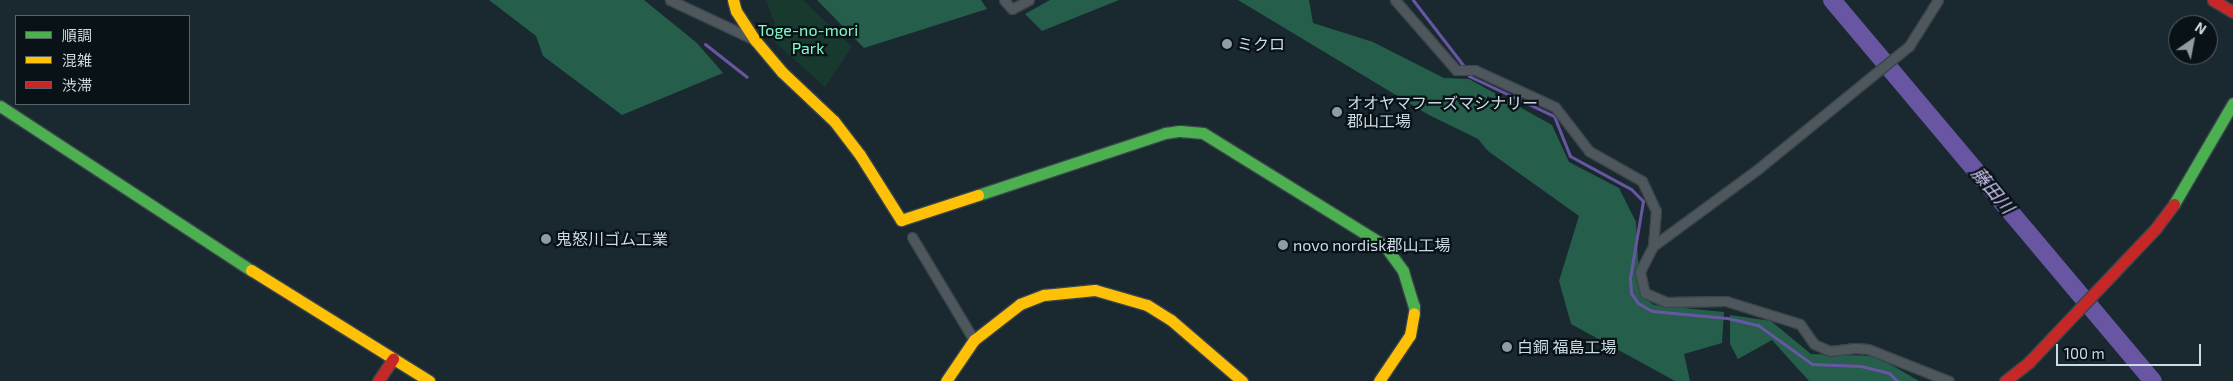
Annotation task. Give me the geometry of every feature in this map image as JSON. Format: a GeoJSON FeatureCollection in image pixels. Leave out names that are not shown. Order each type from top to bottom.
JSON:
{"type":"FeatureCollection","features":[{"type":"Feature","properties":{"kind":"street"},"geometry":{"type":"LineString","coordinates":[[670,0],[755,40]]}},
{"type":"Feature","properties":{"kind":"street"},"geometry":{"type":"LineString","coordinates":[[733,0],[736,11],[755,40],[782,72],[834,121],[860,155],[901,220],[1165,134],[1180,131],[1203,133],[1353,226],[1391,252],[1403,271],[1408,285],[1414,306],[1414,321],[1410,335],[1379,381]]}},
{"type":"Feature","properties":{"kind":"street"},"geometry":{"type":"LineString","coordinates":[[1004,0],[1012,9],[1028,0]]}},
{"type":"Feature","properties":{"kind":"street"},"geometry":{"type":"LineString","coordinates":[[1395,0],[1456,70],[1475,70],[1555,107],[1589,151],[1642,181],[1656,211],[1653,246],[1640,272],[1645,294],[1666,302],[1726,301],[1800,324],[1814,344],[1830,351],[1855,348],[1868,349],[1950,381]]}},
{"type":"Feature","properties":{"kind":"street"},"geometry":{"type":"LineString","coordinates":[[1653,246],[1758,169],[1909,46],[1938,0]]}},
{"type":"Feature","properties":{"kind":"street"},"geometry":{"type":"LineString","coordinates":[[2212,0],[2233,12]]}},
{"type":"Feature","properties":{"kind":"street"},"geometry":{"type":"LineString","coordinates":[[2005,381],[2029,362],[2156,228],[2172,206],[2233,103]]}},
{"type":"Feature","properties":{"kind":"street"},"geometry":{"type":"LineString","coordinates":[[0,106],[312,310],[429,381]]}},
{"type":"Feature","properties":{"kind":"street"},"geometry":{"type":"LineString","coordinates":[[912,237],[974,340]]}},
{"type":"Feature","properties":{"kind":"street"},"geometry":{"type":"LineString","coordinates":[[946,381],[974,340],[1020,304],[1044,295],[1094,290],[1121,296],[1147,305],[1171,320],[1242,381]]}},
{"type":"Feature","properties":{"kind":"street"},"geometry":{"type":"LineString","coordinates":[[378,381],[392,359]]}},
{"type":"Feature","properties":{"kind":"green space"},"geometry":{"type":"Polygon","coordinates":[[[489,0],[644,0],[697,43],[723,73],[622,115],[543,56],[536,36],[489,0]]]}},
{"type":"Feature","properties":{"kind":"green space","name":"Toge-no-mori Park"},"geometry":{"type":"Polygon","coordinates":[[[766,0],[803,0],[852,47],[825,87],[768,36],[775,24],[766,0]]]}},
{"type":"Feature","properties":{"kind":"green space"},"geometry":{"type":"Polygon","coordinates":[[[817,0],[981,0],[987,9],[864,48],[817,0]]]}},
{"type":"Feature","properties":{"kind":"green space"},"geometry":{"type":"Polygon","coordinates":[[[1050,0],[1119,0],[1042,31],[1025,14],[1050,0]]]}},
{"type":"Feature","properties":{"kind":"green space"},"geometry":{"type":"Polygon","coordinates":[[[1238,0],[1309,0],[1313,23],[1373,42],[1444,78],[1469,79],[1552,125],[1569,162],[1619,188],[1636,222],[1640,295],[1654,305],[1724,312],[1722,343],[1684,354],[1690,381],[1675,381],[1571,324],[1559,281],[1579,216],[1488,151],[1478,139],[1429,115],[1238,0]]]}},
{"type":"Feature","properties":{"kind":"green space"},"geometry":{"type":"Polygon","coordinates":[[[1730,315],[1771,321],[1811,354],[1876,356],[1919,381],[1809,381],[1772,340],[1738,359],[1730,344],[1730,315]]]}},
{"type":"Feature","properties":{"kind":"waterway"},"geometry":{"type":"LineString","coordinates":[[1413,0],[1463,65]]}},
{"type":"Feature","properties":{"kind":"waterway","name":"藤田川"},"geometry":{"type":"LineString","coordinates":[[1832,0],[2153,381]]}},
{"type":"Feature","properties":{"kind":"waterway"},"geometry":{"type":"LineString","coordinates":[[705,44],[747,77]]}},
{"type":"Feature","properties":{"kind":"waterway"},"geometry":{"type":"LineString","coordinates":[[1469,76],[1554,116],[1570,156],[1631,189],[1643,201],[1630,278],[1631,293],[1638,303],[1652,311],[1727,318],[1758,325],[1812,364],[1861,366],[1889,373],[1897,381]]}},
{"type":"Feature","properties":{"kind":"traffic: fast"},"geometry":{"type":"LineString","coordinates":[[2174,204],[2233,103]]}},
{"type":"Feature","properties":{"kind":"traffic: fast"},"geometry":{"type":"LineString","coordinates":[[0,106],[251,270]]}},
{"type":"Feature","properties":{"kind":"traffic: fast"},"geometry":{"type":"LineString","coordinates":[[978,195],[1165,133],[1180,131],[1203,133],[1385,246],[1403,271],[1414,306],[1414,313]]}},
{"type":"Feature","properties":{"kind":"traffic: slow"},"geometry":{"type":"LineString","coordinates":[[733,0],[736,11],[755,40],[782,72],[834,121],[860,155],[901,220],[978,195]]}},
{"type":"Feature","properties":{"kind":"traffic: slow"},"geometry":{"type":"LineString","coordinates":[[251,270],[429,381]]}},
{"type":"Feature","properties":{"kind":"traffic: slow"},"geometry":{"type":"LineString","coordinates":[[946,381],[974,340],[1020,304],[1044,295],[1095,290],[1147,305],[1171,320],[1242,381]]}},
{"type":"Feature","properties":{"kind":"traffic: slow"},"geometry":{"type":"LineString","coordinates":[[1379,381],[1410,335],[1414,313]]}},
{"type":"Feature","properties":{"kind":"traffic: jam"},"geometry":{"type":"LineString","coordinates":[[2213,0],[2233,12]]}},
{"type":"Feature","properties":{"kind":"traffic: jam"},"geometry":{"type":"LineString","coordinates":[[2005,381],[2029,362],[2156,228],[2174,204]]}},
{"type":"Feature","properties":{"kind":"traffic: jam"},"geometry":{"type":"LineString","coordinates":[[378,381],[393,359]]}},
{"type":"Feature","properties":{"kind":"place","name":"ミクロ"},"geometry":{"type":"Point","coordinates":[1227,44]}},
{"type":"Feature","properties":{"kind":"place","name":"オオヤマフーズマシナリー 郡山工場"},"geometry":{"type":"Point","coordinates":[1337,112]}},
{"type":"Feature","properties":{"kind":"place","name":"鬼怒川ゴム工業"},"geometry":{"type":"Point","coordinates":[546,239]}},
{"type":"Feature","properties":{"kind":"place","name":"novo nordisk郡山工場"},"geometry":{"type":"Point","coordinates":[1283,245]}},
{"type":"Feature","properties":{"kind":"place","name":"白銅 福島工場"},"geometry":{"type":"Point","coordinates":[1507,347]}}]}
